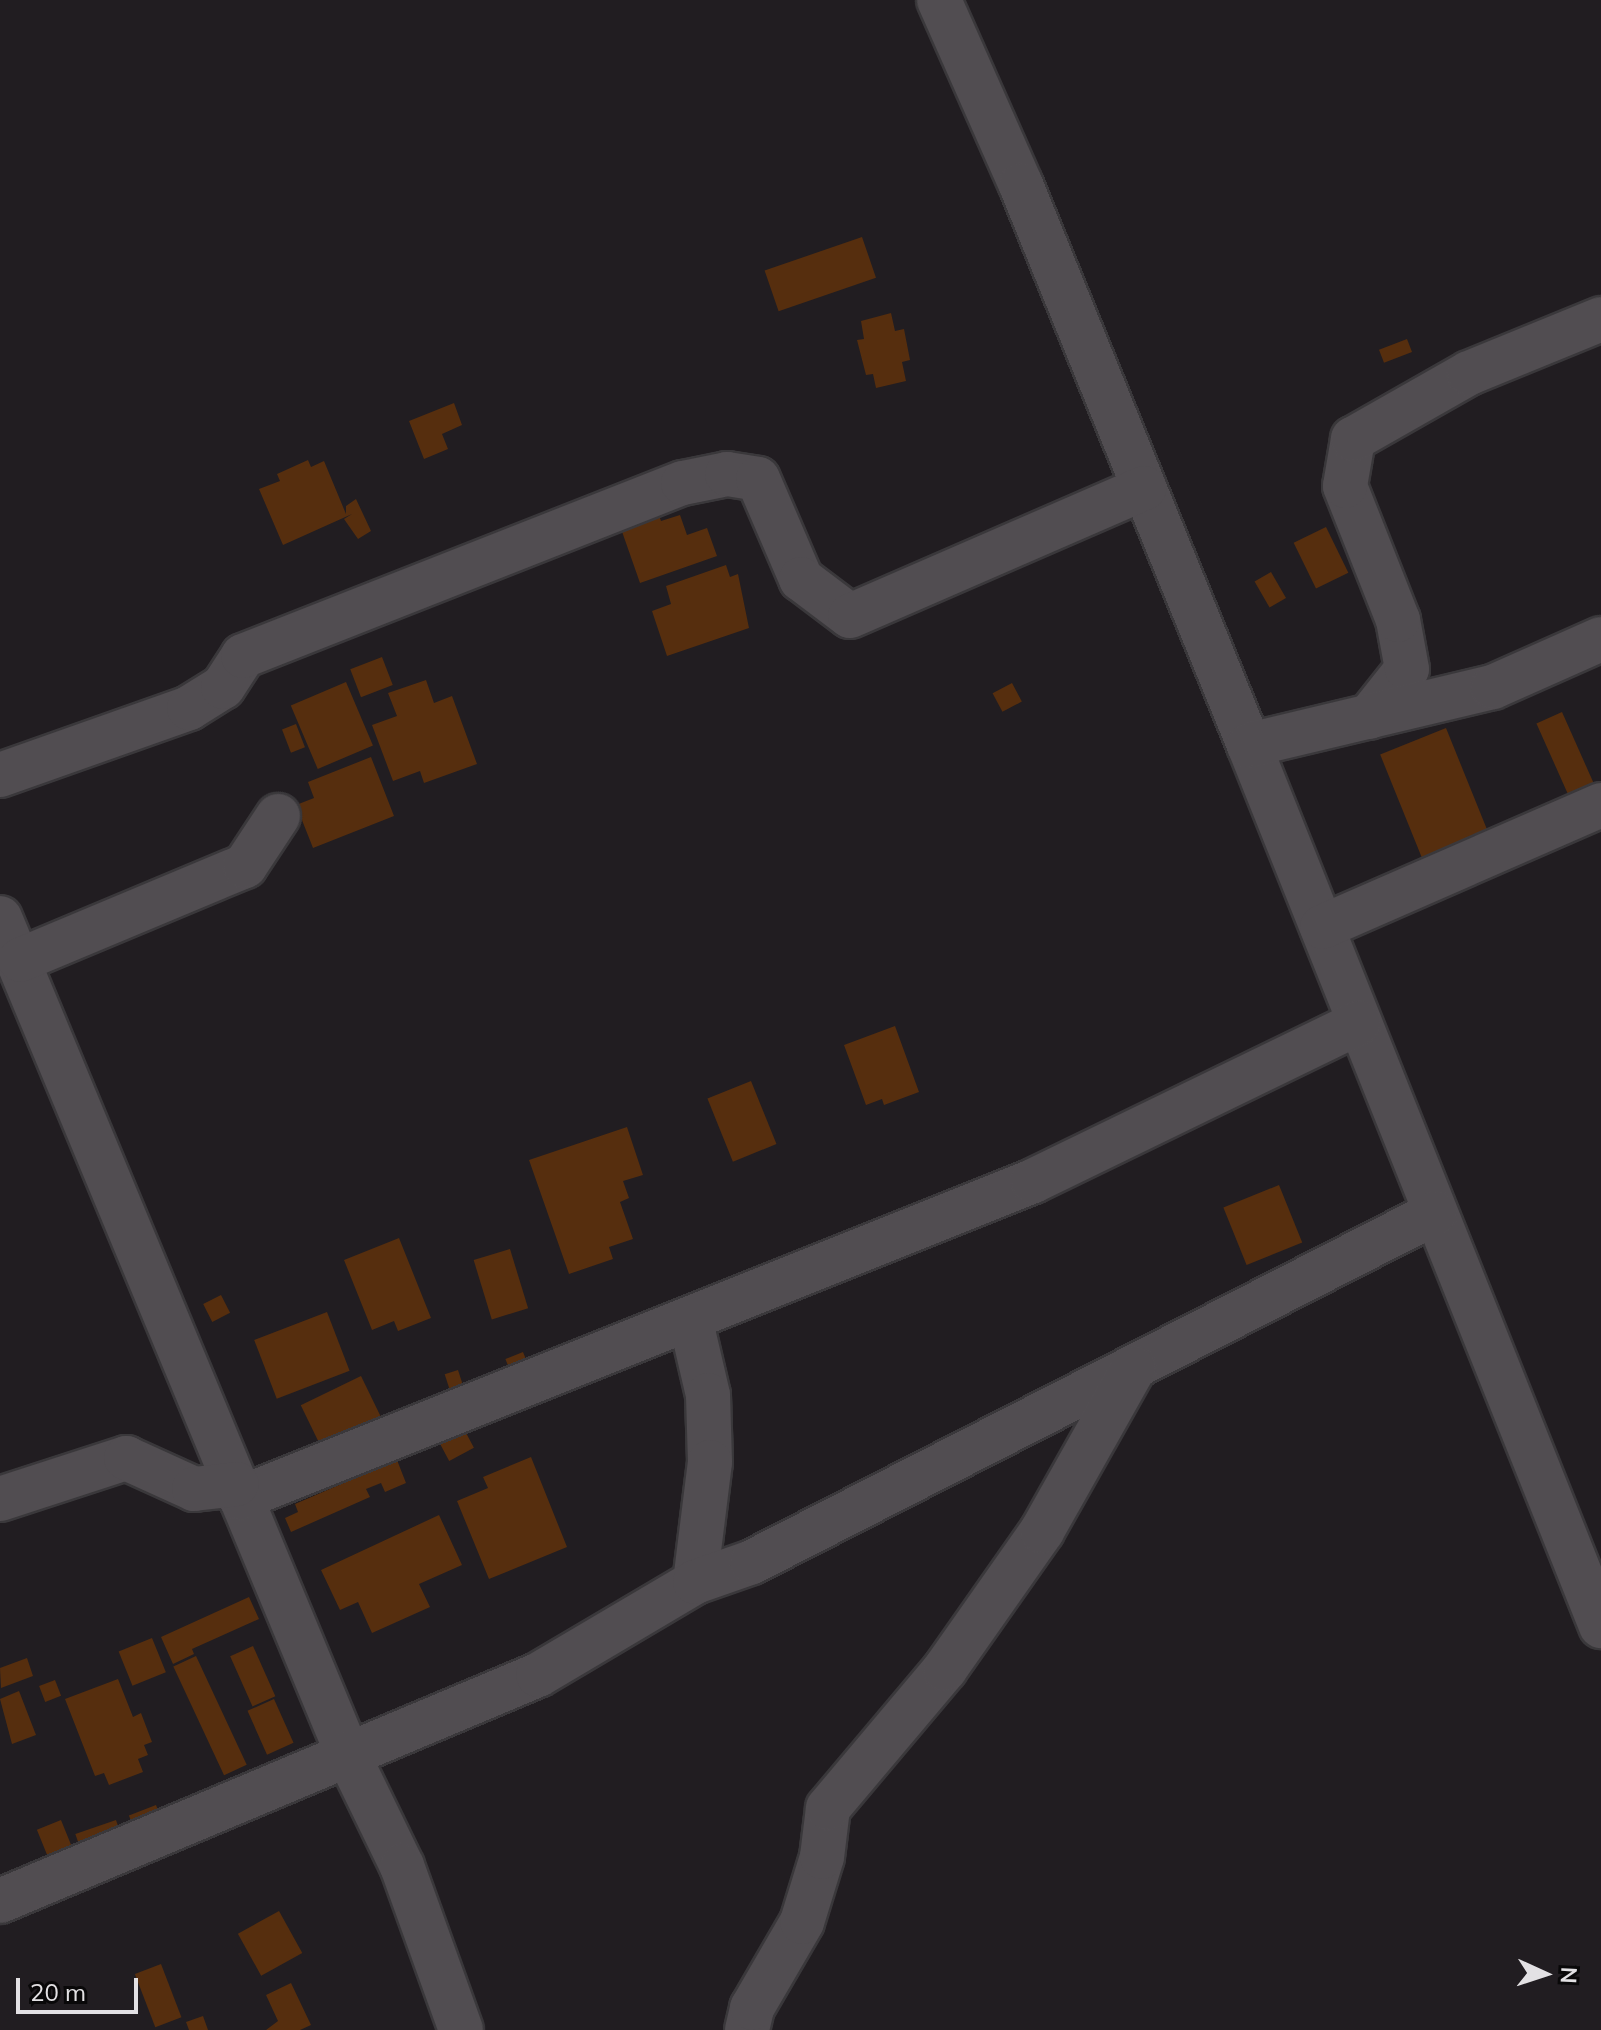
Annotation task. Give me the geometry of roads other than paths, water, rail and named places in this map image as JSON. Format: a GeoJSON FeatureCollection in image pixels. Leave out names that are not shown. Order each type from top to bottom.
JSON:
{"type":"FeatureCollection","features":[{"type":"Feature","properties":{"kind":"street"},"geometry":{"type":"LineString","coordinates":[[939,0],[1249,745],[1601,1626]]}},
{"type":"Feature","properties":{"kind":"street"},"geometry":{"type":"LineString","coordinates":[[1369,717],[1407,669],[1398,620],[1345,486],[1353,439],[1469,373],[1601,319]]}},
{"type":"Feature","properties":{"kind":"street"},"geometry":{"type":"LineString","coordinates":[[0,775],[189,708],[223,687],[243,656],[683,483],[727,474],[758,479],[801,579],[850,616],[1144,488]]}},
{"type":"Feature","properties":{"kind":"street"},"geometry":{"type":"LineString","coordinates":[[1249,745],[1493,687],[1601,639]]}},
{"type":"Feature","properties":{"kind":"street"},"geometry":{"type":"LineString","coordinates":[[1322,927],[1601,805]]}},
{"type":"Feature","properties":{"kind":"street"},"geometry":{"type":"LineString","coordinates":[[20,960],[245,866],[278,816]]}},
{"type":"Feature","properties":{"kind":"street"},"geometry":{"type":"LineString","coordinates":[[0,918],[20,960],[179,1357],[239,1491],[348,1755],[402,1866],[461,2030]]}},
{"type":"Feature","properties":{"kind":"street"},"geometry":{"type":"LineString","coordinates":[[0,1499],[126,1458],[194,1489],[239,1491],[691,1322],[1033,1181],[1359,1023]]}},
{"type":"Feature","properties":{"kind":"street"},"geometry":{"type":"LineString","coordinates":[[0,1901],[538,1675],[695,1582],[752,1562],[1435,1213]]}},
{"type":"Feature","properties":{"kind":"street"},"geometry":{"type":"LineString","coordinates":[[691,1322],[708,1395],[710,1462],[695,1582]]}},
{"type":"Feature","properties":{"kind":"street"},"geometry":{"type":"LineString","coordinates":[[747,2030],[752,2008],[802,1922],[822,1857],[828,1808],[945,1669],[1042,1531],[1134,1368]]}}]}
